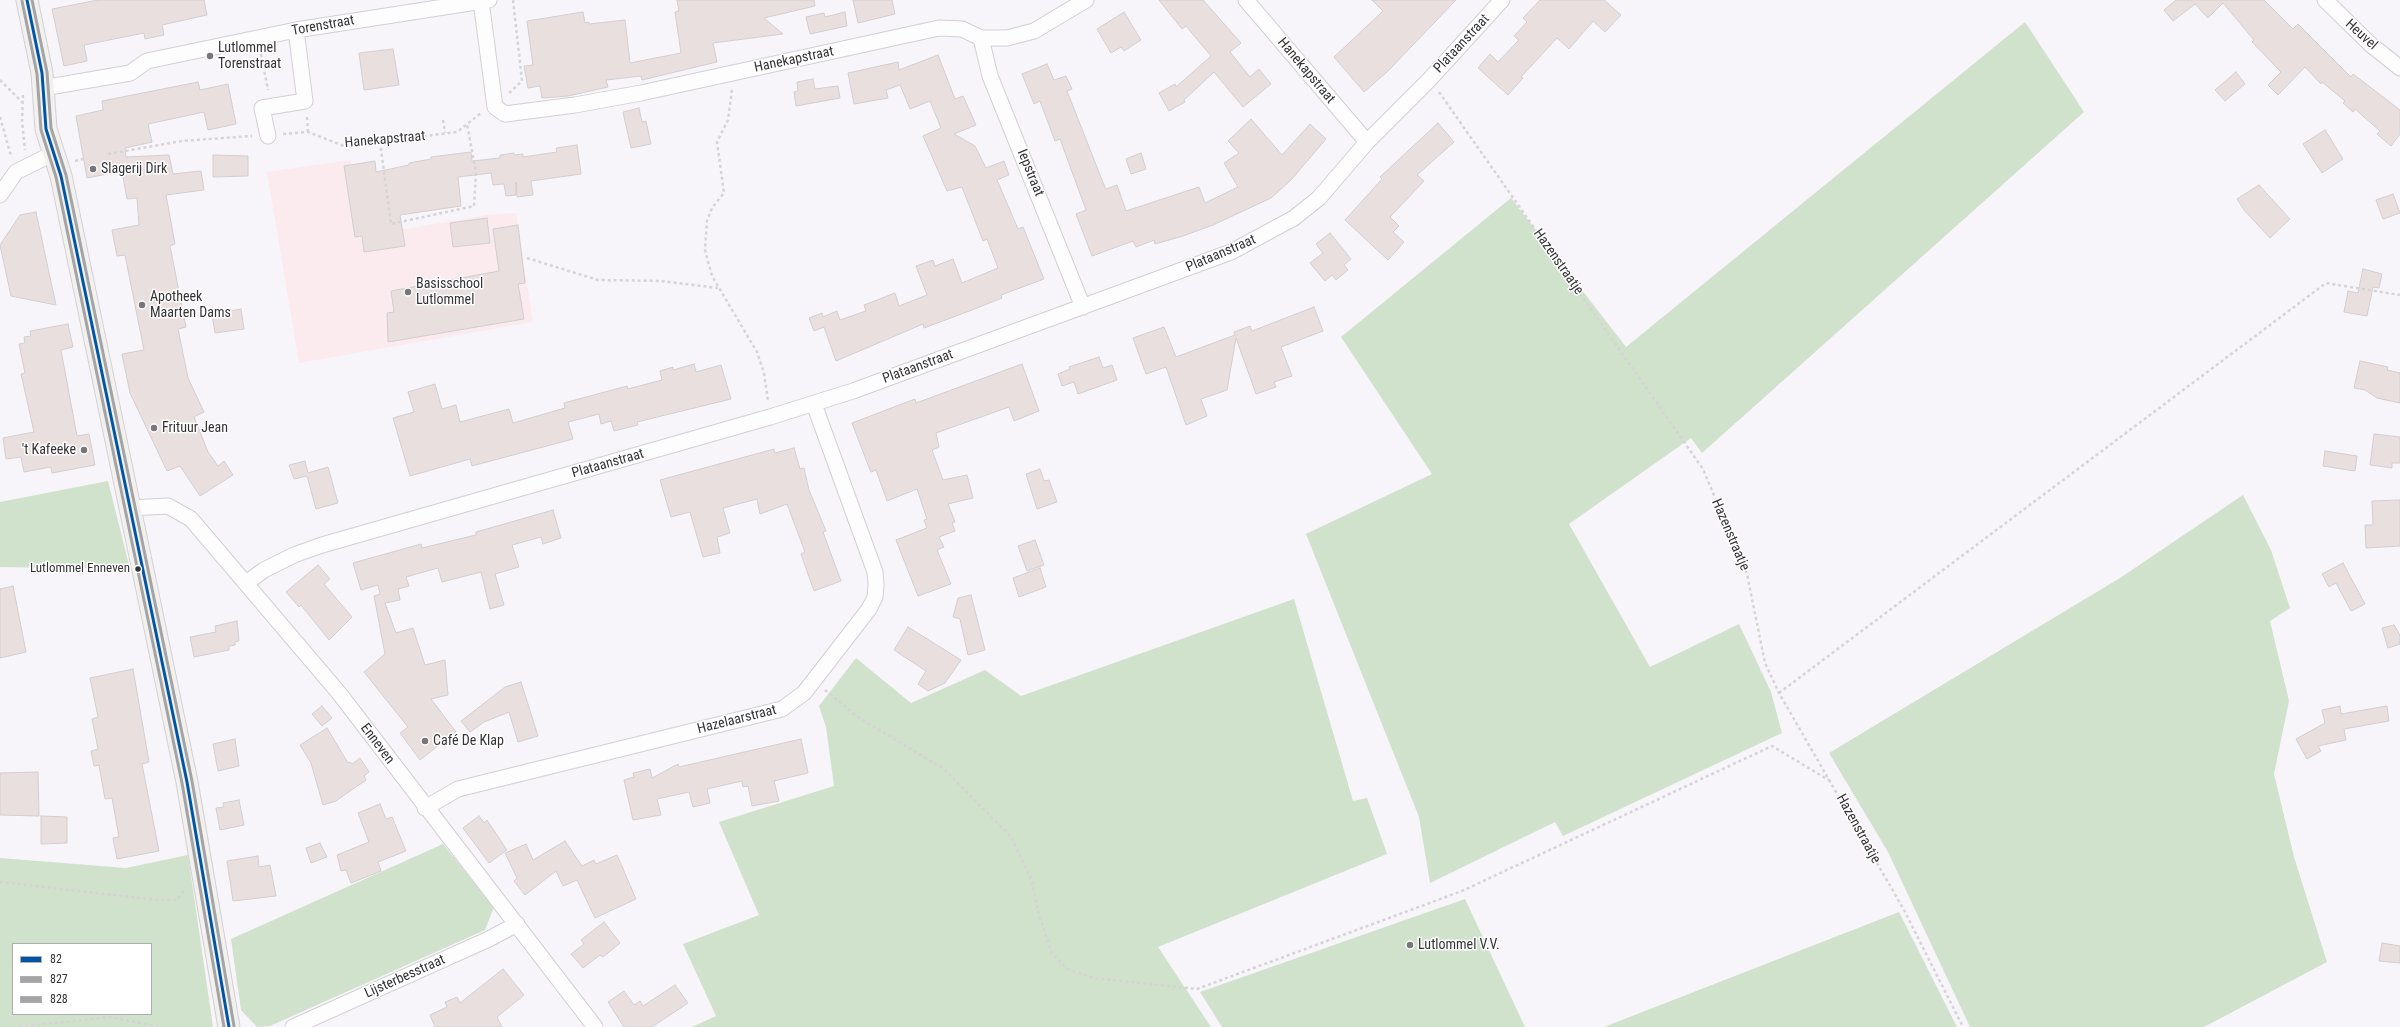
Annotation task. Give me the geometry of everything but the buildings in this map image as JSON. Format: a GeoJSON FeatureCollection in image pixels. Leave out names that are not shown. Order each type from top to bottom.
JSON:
{"type":"FeatureCollection","features":[{"type":"Feature","properties":{"kind":"main road"},"geometry":{"type":"LineString","coordinates":[[27,0],[43,88],[46,129],[52,154],[61,176],[187,782],[229,1027]]}},
{"type":"Feature","properties":{"kind":"street","name":"Hanekapstraat"},"geometry":{"type":"LineString","coordinates":[[495,107],[506,114],[575,105],[734,73],[939,28],[962,29],[981,38],[1007,38],[1034,31],[1086,0]]}},
{"type":"Feature","properties":{"kind":"street","name":"Hanekapstraat"},"geometry":{"type":"LineString","coordinates":[[1246,0],[1367,142]]}},
{"type":"Feature","properties":{"kind":"street","name":"Plataanstraat"},"geometry":{"type":"LineString","coordinates":[[246,583],[264,570],[294,555],[322,546],[814,404],[1231,252],[1266,235],[1294,218],[1319,198],[1367,142],[1430,78],[1502,0]]}},
{"type":"Feature","properties":{"kind":"street","name":"Heuvel"},"geometry":{"type":"LineString","coordinates":[[2325,0],[2370,44],[2400,68]]}},
{"type":"Feature","properties":{"kind":"street","name":"Torenstraat"},"geometry":{"type":"LineString","coordinates":[[43,88],[130,73],[147,61],[296,30],[485,1]]}},
{"type":"Feature","properties":{"kind":"street"},"geometry":{"type":"LineString","coordinates":[[485,1],[495,107]]}},
{"type":"Feature","properties":{"kind":"street"},"geometry":{"type":"LineString","coordinates":[[268,136],[262,108],[305,101],[296,30]]}},
{"type":"Feature","properties":{"kind":"street","name":"Iepstraat"},"geometry":{"type":"LineString","coordinates":[[981,38],[990,76],[1083,307]]}},
{"type":"Feature","properties":{"kind":"street"},"geometry":{"type":"LineString","coordinates":[[0,195],[16,172],[28,164],[52,154]]}},
{"type":"Feature","properties":{"kind":"street","name":"Hazelaarstraat"},"geometry":{"type":"LineString","coordinates":[[425,808],[458,789],[782,709],[804,693],[869,609],[875,597],[876,585],[875,572],[814,404]]}},
{"type":"Feature","properties":{"kind":"street","name":"Enneven"},"geometry":{"type":"LineString","coordinates":[[130,508],[168,506],[179,510],[191,519],[339,693],[425,808],[517,924],[594,1027]]}},
{"type":"Feature","properties":{"kind":"street","name":"Lijsterbesstraat"},"geometry":{"type":"LineString","coordinates":[[293,1027],[489,939],[517,924]]}},
{"type":"Feature","properties":{"kind":"path","name":"Hanekapstraat"},"geometry":{"type":"LineString","coordinates":[[108,154],[182,141],[308,132],[344,146],[457,132],[475,116],[495,107],[522,81],[513,0]]}},
{"type":"Feature","properties":{"kind":"path"},"geometry":{"type":"LineString","coordinates":[[258,38],[271,107]]}},
{"type":"Feature","properties":{"kind":"path"},"geometry":{"type":"LineString","coordinates":[[734,73],[728,120],[717,142],[724,193],[712,208],[707,221],[704,240],[708,266],[719,288],[757,352],[764,373],[770,417]]}},
{"type":"Feature","properties":{"kind":"path","name":"Hazenstraatje"},"geometry":{"type":"LineString","coordinates":[[1430,78],[1702,469],[1747,574],[1765,663],[1779,693],[1832,782],[1904,910],[1963,1027]]}},
{"type":"Feature","properties":{"kind":"path"},"geometry":{"type":"LineString","coordinates":[[0,80],[22,102]]}},
{"type":"Feature","properties":{"kind":"path"},"geometry":{"type":"LineString","coordinates":[[0,117],[11,156],[28,164]]}},
{"type":"Feature","properties":{"kind":"path"},"geometry":{"type":"LineString","coordinates":[[443,120],[445,134]]}},
{"type":"Feature","properties":{"kind":"path"},"geometry":{"type":"LineString","coordinates":[[380,142],[391,224],[474,206],[476,172],[467,124]]}},
{"type":"Feature","properties":{"kind":"path"},"geometry":{"type":"LineString","coordinates":[[527,258],[598,280],[656,280],[719,288]]}},
{"type":"Feature","properties":{"kind":"path"},"geometry":{"type":"LineString","coordinates":[[1779,693],[2326,283],[2400,295]]}},
{"type":"Feature","properties":{"kind":"path"},"geometry":{"type":"LineString","coordinates":[[814,681],[858,717],[944,769],[1012,838],[1032,882],[1039,915],[1052,953],[1067,969],[1093,978],[1197,989],[1462,891],[1772,746],[1832,782]]}},
{"type":"Feature","properties":{"kind":"path"},"geometry":{"type":"LineString","coordinates":[[0,882],[157,900],[177,900],[202,868]]}},
{"type":"Feature","properties":{"kind":"path"},"geometry":{"type":"LineString","coordinates":[[19,1027],[110,1017],[159,1027]]}},
{"type":"Feature","properties":{"kind":"shaded area","name":"Basisschool Lutlommel"},"geometry":{"type":"Polygon","coordinates":[[[351,160],[351,165],[375,161],[387,232],[488,215],[516,213],[533,322],[299,363],[267,172],[351,160]]]}},
{"type":"Feature","properties":{"kind":"green space"},"geometry":{"type":"Polygon","coordinates":[[[2025,22],[2084,112],[1702,453],[1691,438],[1569,524],[1650,667],[1739,624],[1771,692],[1782,733],[1563,836],[1555,822],[1430,883],[1419,817],[1306,534],[1432,474],[1341,337],[1511,198],[1626,347],[2025,22]]]}},
{"type":"Feature","properties":{"kind":"green space"},"geometry":{"type":"Polygon","coordinates":[[[108,481],[130,569],[0,567],[0,502],[108,481]]]}},
{"type":"Feature","properties":{"kind":"green space"},"geometry":{"type":"Polygon","coordinates":[[[2243,495],[2271,550],[2290,608],[2270,621],[2289,701],[2274,774],[2294,857],[2327,962],[2204,1027],[1970,1027],[1888,852],[1829,753],[2120,578],[2243,495]]]}},
{"type":"Feature","properties":{"kind":"green space"},"geometry":{"type":"Polygon","coordinates":[[[1294,599],[1353,801],[1367,798],[1387,854],[1158,947],[1211,1027],[692,1027],[716,1016],[683,944],[759,915],[719,822],[834,786],[826,727],[819,706],[856,658],[911,703],[985,670],[1021,696],[1294,599]]]}},
{"type":"Feature","properties":{"kind":"green space"},"geometry":{"type":"Polygon","coordinates":[[[443,844],[494,907],[485,930],[270,1026],[257,1027],[241,1010],[231,939],[443,844]]]}},
{"type":"Feature","properties":{"kind":"green space"},"geometry":{"type":"Polygon","coordinates":[[[188,855],[213,1027],[0,1027],[0,858],[126,868],[188,855]]]}},
{"type":"Feature","properties":{"kind":"green space","name":"Lutlommel V.V."},"geometry":{"type":"Polygon","coordinates":[[[1465,899],[1525,1027],[1222,1027],[1200,992],[1465,899]]]}},
{"type":"Feature","properties":{"kind":"green space"},"geometry":{"type":"Polygon","coordinates":[[[1899,912],[1957,1027],[1604,1027],[1899,912]]]}},
{"type":"Feature","properties":{"kind":"transit line","name":"82"},"geometry":{"type":"LineString","coordinates":[[27,0],[42,73],[46,129],[61,176],[187,782],[229,1027]]}},
{"type":"Feature","properties":{"kind":"transit line","name":"828"},"geometry":{"type":"LineString","coordinates":[[32,0],[47,72],[51,128],[66,175],[192,781],[234,1026]]}},
{"type":"Feature","properties":{"kind":"transit line","name":"827"},"geometry":{"type":"LineString","coordinates":[[22,1],[37,74],[41,130],[56,177],[182,783],[224,1027]]}},
{"type":"Feature","properties":{"kind":"place","name":"Lutlommel Torenstraat"},"geometry":{"type":"Point","coordinates":[210,56]}},
{"type":"Feature","properties":{"kind":"place","name":"Slagerij Dirk"},"geometry":{"type":"Point","coordinates":[93,169]}},
{"type":"Feature","properties":{"kind":"place","name":"Basisschool Lutlommel"},"geometry":{"type":"Point","coordinates":[408,292]}},
{"type":"Feature","properties":{"kind":"place","name":"Apotheek Maarten Dams"},"geometry":{"type":"Point","coordinates":[142,305]}},
{"type":"Feature","properties":{"kind":"place","name":"Frituur Jean"},"geometry":{"type":"Point","coordinates":[154,428]}},
{"type":"Feature","properties":{"kind":"place","name":"'t Kafeeke"},"geometry":{"type":"Point","coordinates":[84,450]}},
{"type":"Feature","properties":{"kind":"place","name":"Lutlommel Enneven"},"geometry":{"type":"Point","coordinates":[138,569]}},
{"type":"Feature","properties":{"kind":"place","name":"Café De Klap"},"geometry":{"type":"Point","coordinates":[425,741]}},
{"type":"Feature","properties":{"kind":"place","name":"Lutlommel V.V."},"geometry":{"type":"Point","coordinates":[1410,945]}}]}
